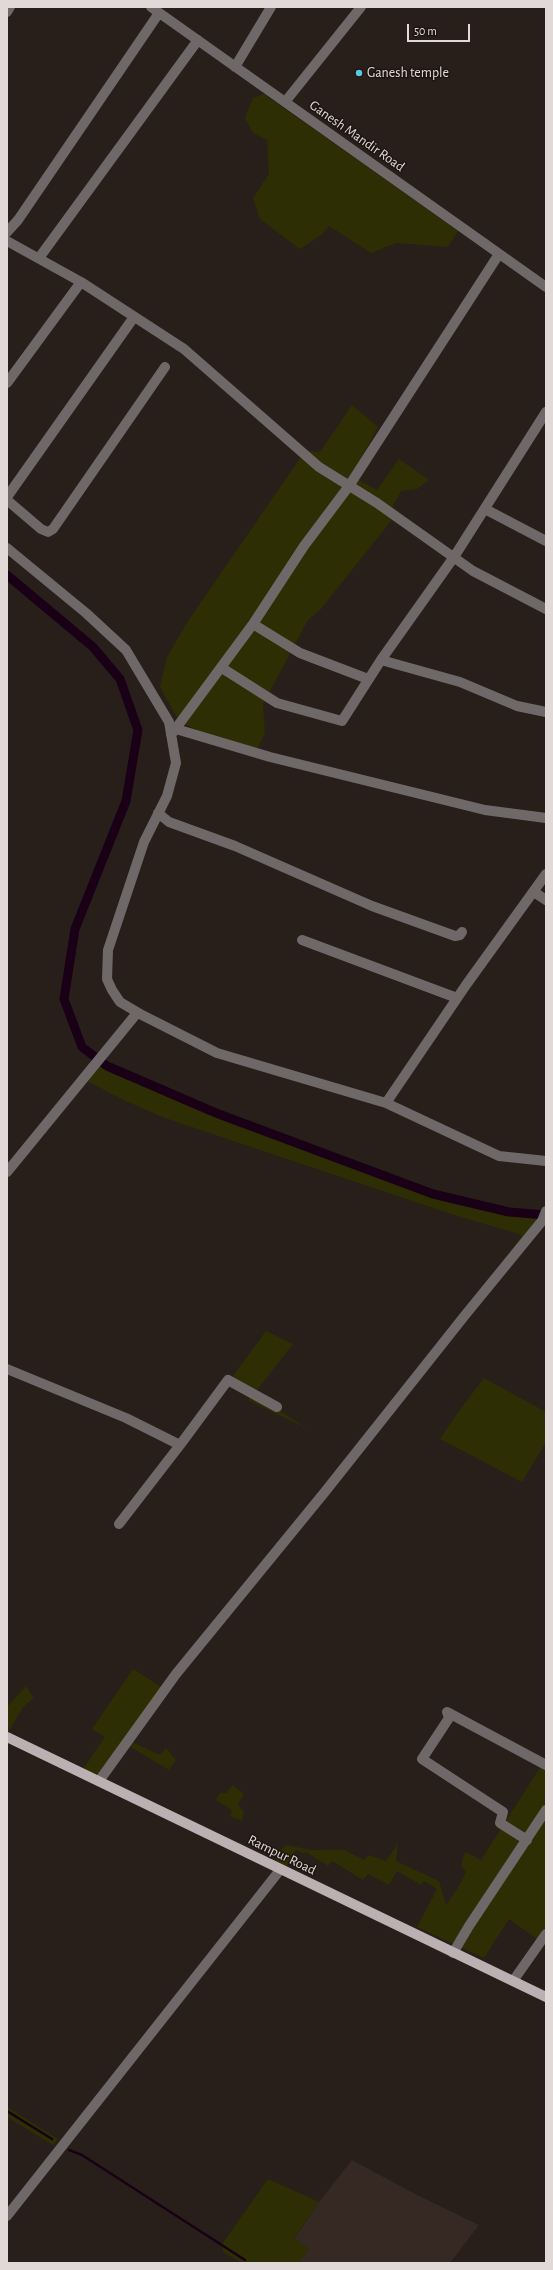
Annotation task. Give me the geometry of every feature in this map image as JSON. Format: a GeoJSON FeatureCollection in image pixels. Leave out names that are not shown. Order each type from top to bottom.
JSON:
{"type":"FeatureCollection","features":[{"type":"Feature","properties":{"kind":"main road","name":"Rampur Road"},"geometry":{"type":"LineString","coordinates":[[7,1737],[546,1997]]}},
{"type":"Feature","properties":{"kind":"street"},"geometry":{"type":"LineString","coordinates":[[7,12],[10,7]]}},
{"type":"Feature","properties":{"kind":"street"},"geometry":{"type":"LineString","coordinates":[[235,67],[271,7]]}},
{"type":"Feature","properties":{"kind":"street"},"geometry":{"type":"LineString","coordinates":[[285,102],[361,7]]}},
{"type":"Feature","properties":{"kind":"street"},"geometry":{"type":"LineString","coordinates":[[7,232],[18,220],[155,10]]}},
{"type":"Feature","properties":{"kind":"street","name":"Ganesh Mandir Road"},"geometry":{"type":"LineString","coordinates":[[155,10],[546,287]]}},
{"type":"Feature","properties":{"kind":"street"},"geometry":{"type":"LineString","coordinates":[[39,258],[198,40]]}},
{"type":"Feature","properties":{"kind":"street"},"geometry":{"type":"LineString","coordinates":[[7,241],[81,282],[184,349],[319,467],[473,571],[546,608]]}},
{"type":"Feature","properties":{"kind":"street"},"geometry":{"type":"LineString","coordinates":[[173,732],[222,668],[304,546],[349,486],[499,254]]}},
{"type":"Feature","properties":{"kind":"street"},"geometry":{"type":"LineString","coordinates":[[7,383],[81,282]]}},
{"type":"Feature","properties":{"kind":"street"},"geometry":{"type":"LineString","coordinates":[[134,317],[7,498],[41,529],[48,532],[53,529],[165,367]]}},
{"type":"Feature","properties":{"kind":"street"},"geometry":{"type":"LineString","coordinates":[[222,668],[277,704],[342,721],[368,679],[454,557],[546,412]]}},
{"type":"Feature","properties":{"kind":"street"},"geometry":{"type":"LineString","coordinates":[[485,509],[546,541]]}},
{"type":"Feature","properties":{"kind":"street"},"geometry":{"type":"LineString","coordinates":[[7,548],[86,613],[126,650],[169,722],[173,732],[176,763],[167,796],[144,842],[108,950],[107,979],[120,1002],[217,1053],[386,1103],[499,1156],[546,1161]]}},
{"type":"Feature","properties":{"kind":"street"},"geometry":{"type":"LineString","coordinates":[[253,624],[300,653],[368,679]]}},
{"type":"Feature","properties":{"kind":"street"},"geometry":{"type":"LineString","coordinates":[[381,660],[460,682],[517,706],[546,712]]}},
{"type":"Feature","properties":{"kind":"street"},"geometry":{"type":"LineString","coordinates":[[173,732],[484,810],[546,818]]}},
{"type":"Feature","properties":{"kind":"street"},"geometry":{"type":"LineString","coordinates":[[158,813],[169,822],[235,846],[372,906],[455,936],[460,935],[462,932]]}},
{"type":"Feature","properties":{"kind":"street"},"geometry":{"type":"LineString","coordinates":[[386,1103],[457,998],[546,874]]}},
{"type":"Feature","properties":{"kind":"street"},"geometry":{"type":"LineString","coordinates":[[534,892],[546,900]]}},
{"type":"Feature","properties":{"kind":"street"},"geometry":{"type":"LineString","coordinates":[[302,940],[457,998]]}},
{"type":"Feature","properties":{"kind":"street"},"geometry":{"type":"LineString","coordinates":[[7,1172],[137,1012]]}},
{"type":"Feature","properties":{"kind":"street"},"geometry":{"type":"LineString","coordinates":[[99,1781],[176,1674],[324,1493],[542,1221],[546,1211]]}},
{"type":"Feature","properties":{"kind":"street"},"geometry":{"type":"LineString","coordinates":[[7,1369],[126,1418],[180,1445]]}},
{"type":"Feature","properties":{"kind":"street"},"geometry":{"type":"LineString","coordinates":[[119,1524],[228,1380],[277,1407]]}},
{"type":"Feature","properties":{"kind":"street"},"geometry":{"type":"LineString","coordinates":[[527,1840],[500,1823],[503,1812],[422,1759],[449,1718],[447,1712],[546,1765]]}},
{"type":"Feature","properties":{"kind":"street"},"geometry":{"type":"LineString","coordinates":[[453,1952],[477,1912],[546,1810]]}},
{"type":"Feature","properties":{"kind":"street"},"geometry":{"type":"LineString","coordinates":[[7,2216],[280,1870]]}},
{"type":"Feature","properties":{"kind":"street"},"geometry":{"type":"LineString","coordinates":[[513,1981],[546,1934]]}},
{"type":"Feature","properties":{"kind":"shaded area"},"geometry":{"type":"Polygon","coordinates":[[[264,94],[458,231],[448,247],[396,243],[371,253],[329,226],[321,235],[300,249],[260,219],[253,198],[269,174],[267,140],[253,133],[245,118],[253,98],[264,94]]]}},
{"type":"Feature","properties":{"kind":"shaded area"},"geometry":{"type":"Polygon","coordinates":[[[352,405],[378,427],[352,476],[377,490],[399,459],[429,480],[417,489],[401,491],[393,505],[391,521],[320,610],[308,620],[263,704],[265,733],[256,752],[236,750],[179,721],[160,687],[167,657],[188,621],[305,451],[320,452],[352,405]]]}},
{"type":"Feature","properties":{"kind":"shaded area"},"geometry":{"type":"Polygon","coordinates":[[[98,1066],[214,1116],[431,1197],[507,1215],[540,1218],[507,1256],[522,1236],[519,1234],[454,1215],[165,1118],[126,1101],[87,1081],[98,1066]]]}},
{"type":"Feature","properties":{"kind":"shaded area"},"geometry":{"type":"Polygon","coordinates":[[[266,1331],[293,1344],[254,1394],[233,1376],[266,1331]]]}},
{"type":"Feature","properties":{"kind":"shaded area"},"geometry":{"type":"Polygon","coordinates":[[[484,1378],[546,1412],[546,1442],[522,1482],[440,1439],[484,1378]]]}},
{"type":"Feature","properties":{"kind":"shaded area"},"geometry":{"type":"Polygon","coordinates":[[[254,1394],[308,1429],[248,1400],[254,1394]]]}},
{"type":"Feature","properties":{"kind":"shaded area"},"geometry":{"type":"Polygon","coordinates":[[[133,1669],[163,1688],[99,1777],[83,1769],[105,1737],[92,1729],[133,1669]]]}},
{"type":"Feature","properties":{"kind":"shaded area"},"geometry":{"type":"Polygon","coordinates":[[[26,1686],[34,1698],[24,1706],[8,1732],[7,1707],[26,1686]]]}},
{"type":"Feature","properties":{"kind":"shaded area"},"geometry":{"type":"Polygon","coordinates":[[[132,1742],[160,1755],[166,1748],[176,1760],[169,1770],[129,1746],[132,1742]]]}},
{"type":"Feature","properties":{"kind":"shaded area"},"geometry":{"type":"Polygon","coordinates":[[[546,1758],[546,1926],[537,1939],[509,1919],[484,1958],[417,1927],[437,1889],[424,1881],[421,1885],[397,1871],[389,1885],[368,1874],[363,1880],[332,1861],[328,1866],[306,1852],[305,1854],[296,1850],[286,1867],[275,1862],[279,1852],[286,1845],[312,1850],[345,1850],[364,1860],[369,1855],[386,1861],[398,1843],[396,1861],[439,1881],[446,1905],[459,1886],[466,1872],[461,1865],[465,1852],[481,1860],[546,1758]]]}},
{"type":"Feature","properties":{"kind":"shaded area"},"geometry":{"type":"Polygon","coordinates":[[[233,1785],[244,1794],[238,1805],[244,1811],[242,1821],[230,1816],[232,1810],[216,1800],[220,1793],[226,1793],[233,1785]]]}},
{"type":"Feature","properties":{"kind":"shaded area"},"geometry":{"type":"Polygon","coordinates":[[[7,2107],[58,2139],[53,2145],[7,2117],[7,2107]]]}},
{"type":"Feature","properties":{"kind":"shaded area"},"geometry":{"type":"Polygon","coordinates":[[[352,2160],[417,2195],[479,2225],[450,2263],[299,2263],[308,2249],[294,2239],[319,2202],[352,2160]]]}},
{"type":"Feature","properties":{"kind":"shaded area"},"geometry":{"type":"Polygon","coordinates":[[[268,2179],[319,2202],[294,2238],[309,2249],[299,2263],[242,2263],[223,2252],[222,2244],[268,2179]]]}},
{"type":"Feature","properties":{"kind":"waterway"},"geometry":{"type":"LineString","coordinates":[[7,575],[93,647],[120,679],[138,730],[126,801],[75,929],[64,999],[82,1047],[107,1066],[216,1113],[433,1194],[509,1212],[546,1215]]}},
{"type":"Feature","properties":{"kind":"waterway"},"geometry":{"type":"LineString","coordinates":[[7,2111],[52,2139]]}},
{"type":"Feature","properties":{"kind":"waterway"},"geometry":{"type":"LineString","coordinates":[[69,2150],[82,2155],[245,2260]]}},
{"type":"Feature","properties":{"kind":"place","name":"Ganesh temple"},"geometry":{"type":"Point","coordinates":[359,73]}}]}
